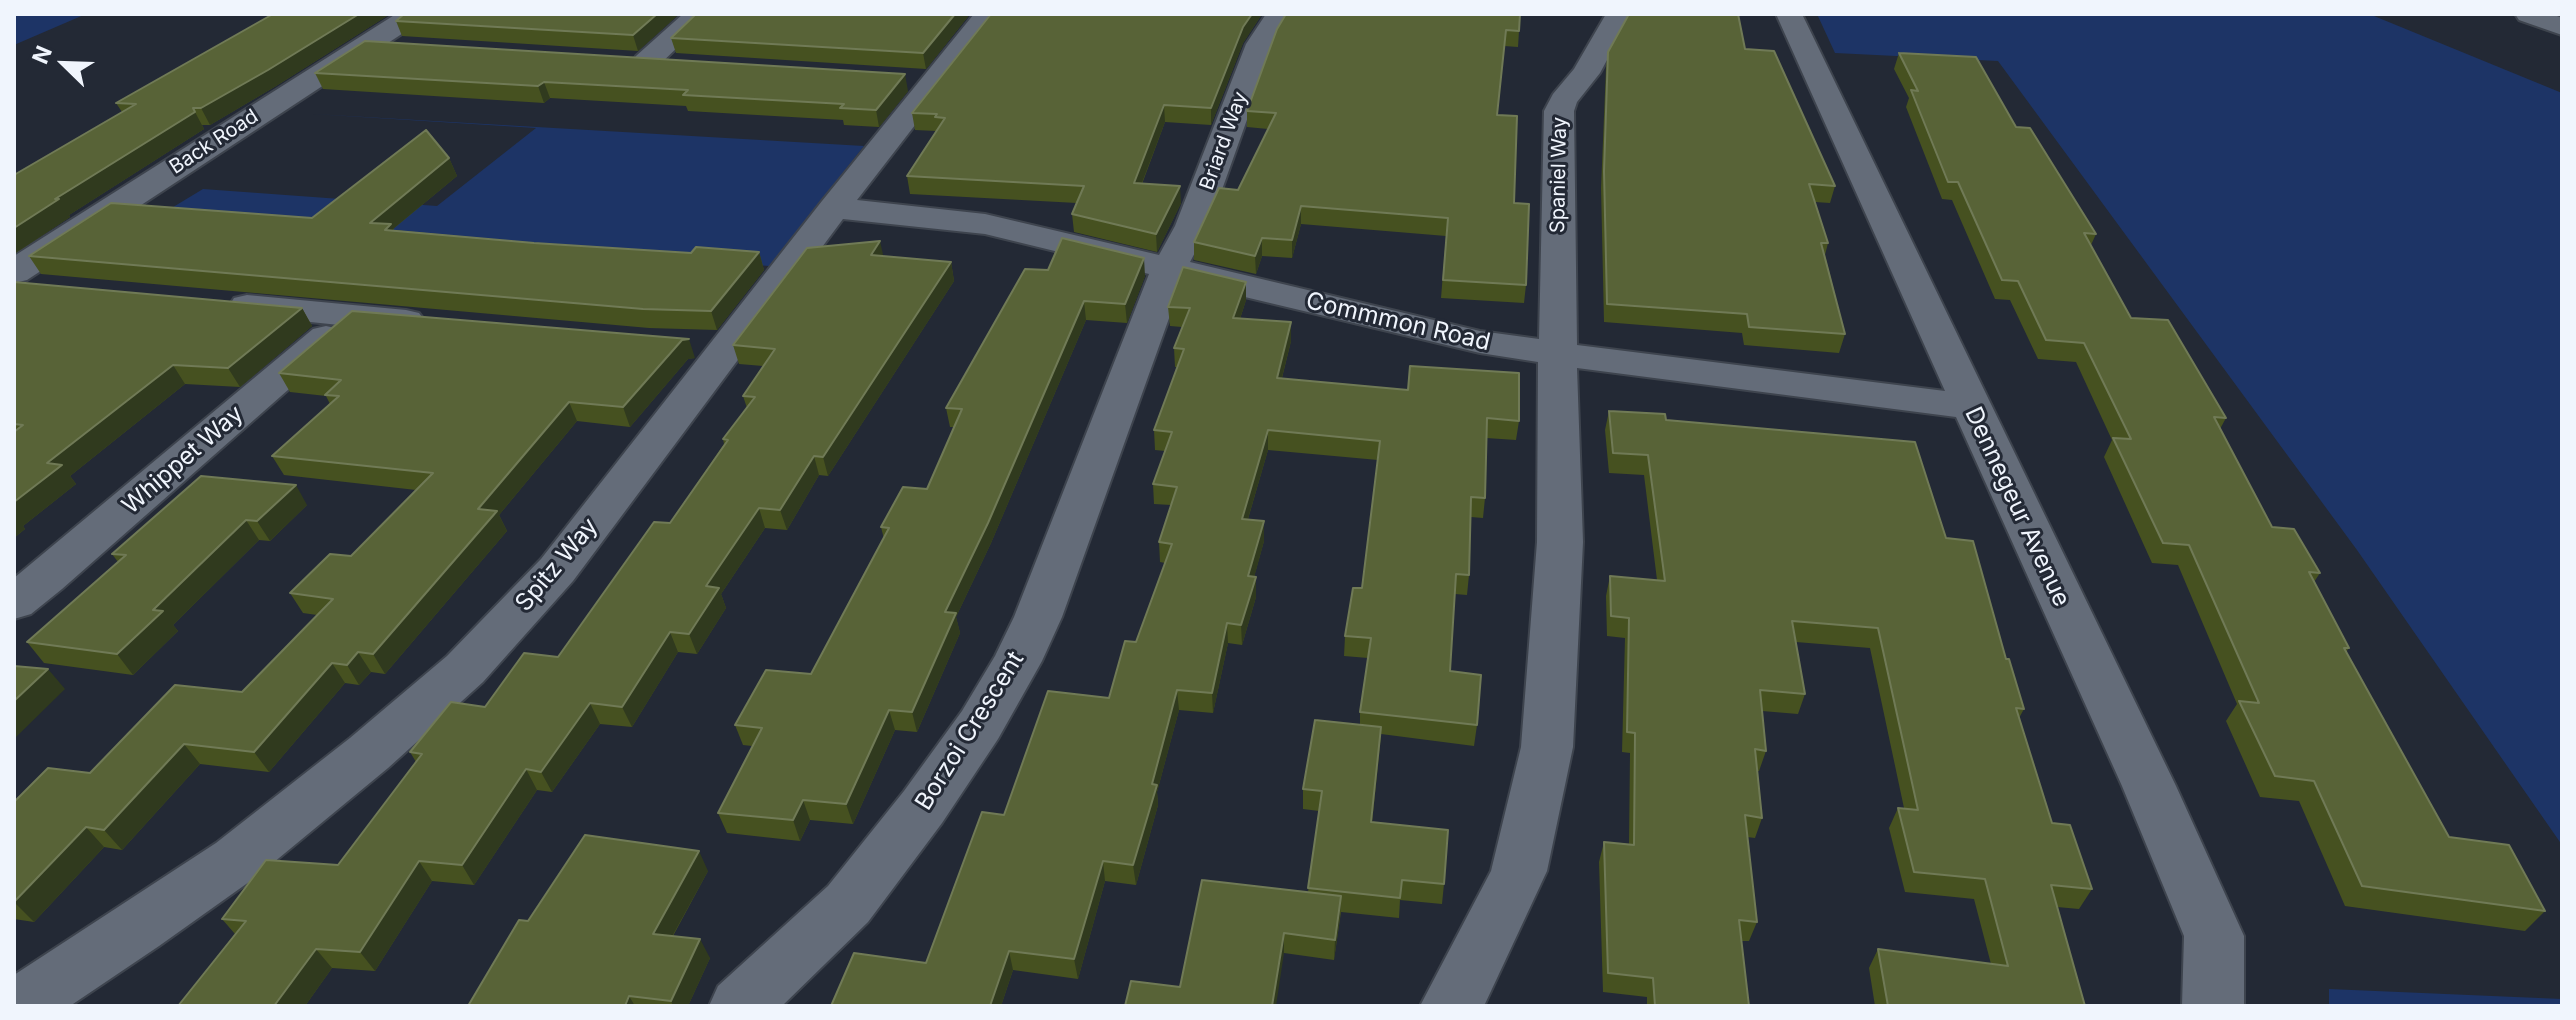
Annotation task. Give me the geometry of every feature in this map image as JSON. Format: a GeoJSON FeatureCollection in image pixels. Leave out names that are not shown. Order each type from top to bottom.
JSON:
{"type":"FeatureCollection","features":[{"type":"Feature","properties":{"kind":"street","name":"Back Road"},"geometry":{"type":"LineString","coordinates":[[14,272],[414,14]]}},
{"type":"Feature","properties":{"kind":"street"},"geometry":{"type":"LineString","coordinates":[[646,62],[699,14]]}},
{"type":"Feature","properties":{"kind":"street","name":"Spitz Way"},"geometry":{"type":"LineString","coordinates":[[18,1006],[236,860],[369,753],[465,669],[557,570],[834,208],[921,80],[988,14]]}},
{"type":"Feature","properties":{"kind":"street","name":"Briard Way"},"geometry":{"type":"LineString","coordinates":[[1169,268],[1192,226],[1260,44],[1279,14]]}},
{"type":"Feature","properties":{"kind":"street","name":"Spaniel Way"},"geometry":{"type":"LineString","coordinates":[[1557,354],[1559,111],[1563,100],[1586,73],[1619,14]]}},
{"type":"Feature","properties":{"kind":"street","name":"Dennegeur Avenue"},"geometry":{"type":"LineString","coordinates":[[1789,14],[1969,406],[2149,786],[2214,936],[2213,1006]]}},
{"type":"Feature","properties":{"kind":"street"},"geometry":{"type":"LineString","coordinates":[[2528,14],[2562,27]]}},
{"type":"Feature","properties":{"kind":"street"},"geometry":{"type":"LineString","coordinates":[[366,45],[407,47]]}},
{"type":"Feature","properties":{"kind":"street"},"geometry":{"type":"LineString","coordinates":[[616,60],[677,64]]}},
{"type":"Feature","properties":{"kind":"street","name":"Commmon Road"},"geometry":{"type":"LineString","coordinates":[[834,208],[961,219],[1480,342],[1969,406]]}},
{"type":"Feature","properties":{"kind":"street","name":"Borzoi Crescent"},"geometry":{"type":"LineString","coordinates":[[740,1006],[848,904],[923,807],[980,725],[1038,617],[1169,268]]}},
{"type":"Feature","properties":{"kind":"street"},"geometry":{"type":"LineString","coordinates":[[14,285],[58,289]]}},
{"type":"Feature","properties":{"kind":"street"},"geometry":{"type":"LineString","coordinates":[[211,303],[445,324]]}},
{"type":"Feature","properties":{"kind":"street","name":"Whippet Way"},"geometry":{"type":"LineString","coordinates":[[14,602],[46,578],[351,316]]}},
{"type":"Feature","properties":{"kind":"street"},"geometry":{"type":"LineString","coordinates":[[681,343],[728,345]]}},
{"type":"Feature","properties":{"kind":"street"},"geometry":{"type":"LineString","coordinates":[[1451,1006],[1483,949],[1519,871],[1547,747],[1560,542],[1557,354]]}},
{"type":"Feature","properties":{"kind":"shaded area"},"geometry":{"type":"Polygon","coordinates":[[[14,14],[86,14],[14,45],[14,14]]]}},
{"type":"Feature","properties":{"kind":"shaded area"},"geometry":{"type":"Polygon","coordinates":[[[1817,14],[2374,16],[2562,93],[2562,845],[2357,550],[1998,61],[1835,53],[1817,14]]]}},
{"type":"Feature","properties":{"kind":"shaded area"},"geometry":{"type":"Polygon","coordinates":[[[313,114],[864,146],[769,266],[155,218],[203,189],[437,206],[536,128],[313,114]]]}},
{"type":"Feature","properties":{"kind":"shaded area"},"geometry":{"type":"Polygon","coordinates":[[[2329,989],[2562,999],[2562,1006],[2329,1006],[2329,989]]]}},
{"type":"Feature","properties":{"kind":"building"},"geometry":{"type":"Polygon","coordinates":[[[273,14],[359,14],[201,108],[193,108],[195,112],[14,228],[14,175],[136,104],[116,103],[273,14]]]}},
{"type":"Feature","properties":{"kind":"building"},"geometry":{"type":"Polygon","coordinates":[[[404,14],[657,14],[633,35],[396,21],[404,14]]]}},
{"type":"Feature","properties":{"kind":"building"},"geometry":{"type":"Polygon","coordinates":[[[696,14],[955,14],[923,53],[671,38],[696,14]]]}},
{"type":"Feature","properties":{"kind":"building"},"geometry":{"type":"Polygon","coordinates":[[[991,14],[1252,14],[1243,27],[1211,108],[1164,105],[1134,183],[1180,186],[1156,234],[1072,214],[1084,186],[907,176],[945,118],[935,117],[937,114],[912,113],[991,14]]]}},
{"type":"Feature","properties":{"kind":"building"},"geometry":{"type":"Polygon","coordinates":[[[1286,14],[1520,14],[1519,31],[1506,30],[1497,115],[1517,116],[1514,203],[1529,204],[1526,285],[1443,280],[1448,218],[1301,206],[1292,240],[1262,238],[1255,256],[1194,242],[1219,188],[1238,190],[1276,113],[1247,111],[1277,29],[1286,14]]]}},
{"type":"Feature","properties":{"kind":"building"},"geometry":{"type":"Polygon","coordinates":[[[1629,14],[1738,14],[1745,49],[1774,51],[1835,186],[1809,184],[1828,243],[1821,243],[1845,334],[1749,327],[1747,314],[1607,304],[1604,171],[1608,52],[1629,14]]]}},
{"type":"Feature","properties":{"kind":"building"},"geometry":{"type":"Polygon","coordinates":[[[365,41],[905,74],[876,110],[840,108],[844,104],[683,95],[688,90],[544,82],[538,86],[315,73],[365,41]]]}},
{"type":"Feature","properties":{"kind":"building"},"geometry":{"type":"Polygon","coordinates":[[[1899,53],[1976,57],[2016,127],[2030,128],[2096,234],[2084,233],[2131,318],[2168,320],[2226,418],[2214,417],[2272,527],[2294,529],[2320,573],[2309,572],[2349,648],[2344,648],[2449,837],[2509,845],[2545,911],[2362,886],[2314,781],[2275,776],[2239,701],[2259,703],[2189,545],[2163,543],[2113,438],[2131,439],[2084,343],[2046,340],[2018,281],[2002,280],[1958,182],[1948,182],[1911,90],[1918,91],[1899,53]]]}},
{"type":"Feature","properties":{"kind":"building"},"geometry":{"type":"Polygon","coordinates":[[[426,130],[449,158],[370,223],[391,224],[385,230],[534,243],[691,253],[696,247],[759,252],[711,311],[643,309],[29,256],[111,203],[312,218],[426,130]]]}},
{"type":"Feature","properties":{"kind":"building"},"geometry":{"type":"Polygon","coordinates":[[[1062,238],[1144,258],[1125,304],[1084,301],[988,523],[945,612],[956,613],[912,712],[889,710],[846,804],[803,800],[793,820],[718,813],[762,728],[735,725],[766,670],[811,674],[889,528],[881,527],[903,487],[927,489],[962,409],[946,408],[1025,269],[1048,270],[1062,238]]]}},
{"type":"Feature","properties":{"kind":"building"},"geometry":{"type":"Polygon","coordinates":[[[880,241],[871,255],[951,262],[823,457],[814,456],[780,510],[759,508],[706,586],[719,588],[689,634],[670,632],[622,707],[590,703],[541,772],[526,769],[462,865],[419,861],[360,952],[316,949],[274,1006],[178,1006],[246,921],[222,919],[266,860],[338,865],[422,754],[410,752],[451,702],[485,707],[524,653],[558,657],[654,522],[670,523],[728,440],[723,439],[755,397],[743,396],[775,349],[733,345],[807,248],[880,241]]]}},
{"type":"Feature","properties":{"kind":"building"},"geometry":{"type":"Polygon","coordinates":[[[1183,267],[1246,282],[1233,318],[1291,322],[1277,378],[1408,390],[1410,366],[1519,373],[1519,421],[1487,418],[1485,498],[1471,497],[1469,575],[1456,574],[1450,671],[1481,675],[1477,725],[1360,712],[1371,638],[1345,636],[1353,588],[1362,588],[1380,441],[1268,430],[1242,519],[1264,521],[1248,576],[1256,577],[1241,625],[1227,623],[1212,693],[1177,690],[1152,784],[1157,785],[1133,865],[1103,861],[1074,959],[1009,951],[990,1006],[831,1006],[854,953],[926,963],[982,812],[1004,815],[1048,691],[1109,698],[1125,641],[1136,642],[1172,544],[1159,542],[1177,487],[1153,484],[1172,432],[1154,430],[1184,349],[1174,348],[1190,308],[1168,307],[1183,267]]]}},
{"type":"Feature","properties":{"kind":"building"},"geometry":{"type":"Polygon","coordinates":[[[14,282],[302,308],[228,368],[173,365],[47,463],[62,465],[14,502],[14,432],[23,425],[14,424],[14,282]]]}},
{"type":"Feature","properties":{"kind":"building"},"geometry":{"type":"Polygon","coordinates":[[[352,311],[689,339],[682,340],[623,407],[569,402],[478,509],[497,511],[373,654],[358,652],[347,665],[332,663],[254,752],[184,744],[104,830],[86,827],[14,902],[14,802],[48,768],[90,773],[175,685],[242,692],[333,599],[290,593],[330,554],[351,556],[433,473],[272,456],[339,396],[325,395],[341,380],[279,373],[352,311]]]}},
{"type":"Feature","properties":{"kind":"building"},"geometry":{"type":"Polygon","coordinates":[[[1609,411],[1665,414],[1666,420],[1915,442],[1946,538],[1973,541],[2006,659],[2009,659],[2024,709],[2016,708],[2052,823],[2070,825],[2092,889],[2051,885],[2085,1006],[1888,1006],[1878,949],[2008,966],[1985,879],[1914,872],[1898,808],[1918,810],[1878,628],[1792,621],[1805,694],[1760,690],[1766,751],[1755,749],[1762,818],[1745,815],[1757,922],[1739,920],[1749,1006],[1655,1006],[1653,978],[1608,973],[1604,842],[1634,845],[1635,733],[1627,732],[1629,618],[1611,616],[1610,576],[1665,581],[1648,455],[1613,453],[1609,411]]]}},
{"type":"Feature","properties":{"kind":"building"},"geometry":{"type":"Polygon","coordinates":[[[201,476],[296,485],[257,521],[246,520],[153,610],[163,611],[117,654],[27,642],[126,555],[112,554],[201,476]]]}},
{"type":"Feature","properties":{"kind":"building"},"geometry":{"type":"Polygon","coordinates":[[[14,666],[48,669],[14,701],[14,666]]]}},
{"type":"Feature","properties":{"kind":"building"},"geometry":{"type":"Polygon","coordinates":[[[1315,720],[1381,727],[1371,822],[1448,830],[1444,884],[1402,880],[1400,898],[1308,888],[1322,791],[1303,789],[1315,720]]]}},
{"type":"Feature","properties":{"kind":"building"},"geometry":{"type":"Polygon","coordinates":[[[585,835],[699,851],[653,934],[700,939],[671,1001],[629,996],[625,1006],[468,1006],[519,920],[528,921],[585,835]]]}},
{"type":"Feature","properties":{"kind":"building"},"geometry":{"type":"Polygon","coordinates":[[[1202,880],[1341,896],[1335,940],[1284,933],[1272,1006],[1125,1006],[1131,981],[1180,987],[1202,880]]]}}]}
